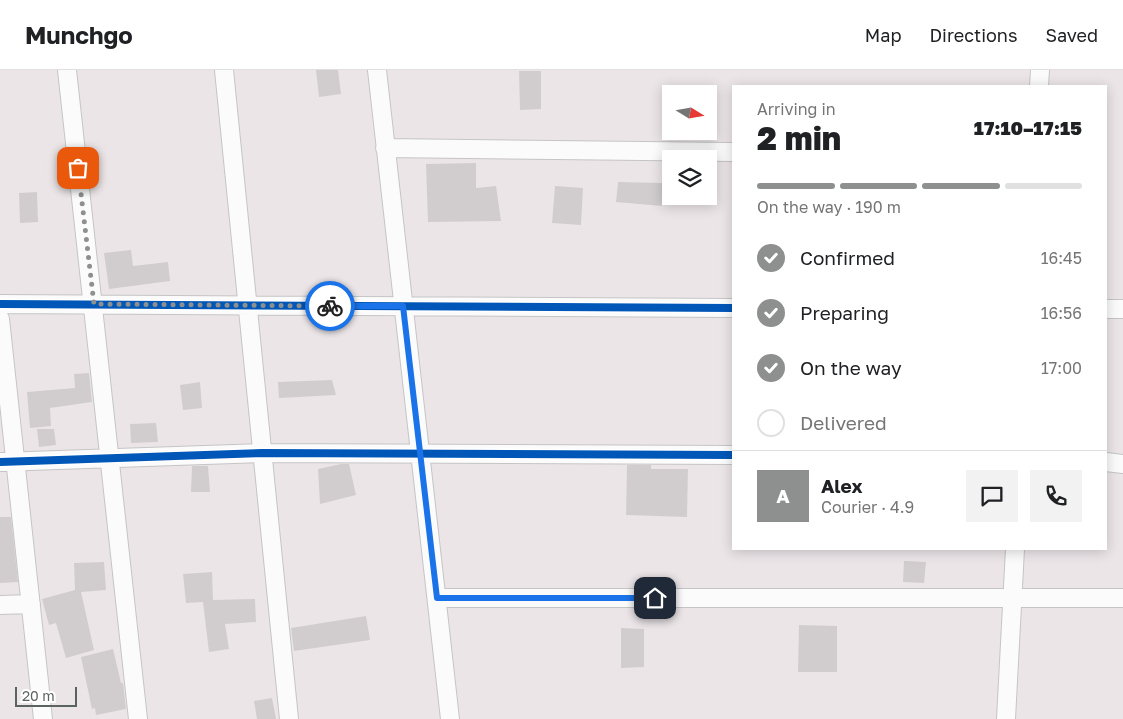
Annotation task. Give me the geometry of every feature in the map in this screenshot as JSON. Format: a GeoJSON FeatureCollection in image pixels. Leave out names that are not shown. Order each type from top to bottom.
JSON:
{"type":"FeatureCollection","features":[{"type":"Feature","properties":{"kind":"street"},"geometry":{"type":"LineString","coordinates":[[67,70],[111,458],[138,719]]}},
{"type":"Feature","properties":{"kind":"street"},"geometry":{"type":"LineString","coordinates":[[224,70],[289,719]]}},
{"type":"Feature","properties":{"kind":"street"},"geometry":{"type":"LineString","coordinates":[[376,70],[450,719]]}},
{"type":"Feature","properties":{"kind":"street"},"geometry":{"type":"LineString","coordinates":[[1039,85],[1040,70]]}},
{"type":"Feature","properties":{"kind":"street"},"geometry":{"type":"LineString","coordinates":[[385,148],[732,152]]}},
{"type":"Feature","properties":{"kind":"street"},"geometry":{"type":"LineString","coordinates":[[0,304],[732,308]]}},
{"type":"Feature","properties":{"kind":"street"},"geometry":{"type":"LineString","coordinates":[[1107,309],[1123,309]]}},
{"type":"Feature","properties":{"kind":"street"},"geometry":{"type":"LineString","coordinates":[[0,319],[8,462],[31,604],[43,719]]}},
{"type":"Feature","properties":{"kind":"street"},"geometry":{"type":"LineString","coordinates":[[8,462],[262,453],[732,454]]}},
{"type":"Feature","properties":{"kind":"street"},"geometry":{"type":"LineString","coordinates":[[1107,462],[1123,464]]}},
{"type":"Feature","properties":{"kind":"street"},"geometry":{"type":"LineString","coordinates":[[1006,719],[1015,550]]}},
{"type":"Feature","properties":{"kind":"street"},"geometry":{"type":"LineString","coordinates":[[437,598],[1123,598]]}},
{"type":"Feature","properties":{"kind":"street"},"geometry":{"type":"LineString","coordinates":[[0,604],[31,604]]}},
{"type":"Feature","properties":{"kind":"building"},"geometry":{"type":"Polygon","coordinates":[[[316,70],[338,70],[341,94],[319,97],[316,70]]]}},
{"type":"Feature","properties":{"kind":"building"},"geometry":{"type":"Polygon","coordinates":[[[519,71],[541,71],[541,109],[520,110],[519,71]]]}},
{"type":"Feature","properties":{"kind":"building"},"geometry":{"type":"Polygon","coordinates":[[[476,163],[476,188],[496,186],[501,221],[428,222],[426,164],[476,163]]]}},
{"type":"Feature","properties":{"kind":"building"},"geometry":{"type":"Polygon","coordinates":[[[618,182],[662,183],[662,206],[616,202],[618,182]]]}},
{"type":"Feature","properties":{"kind":"building"},"geometry":{"type":"Polygon","coordinates":[[[555,186],[583,188],[581,225],[552,223],[555,186]]]}},
{"type":"Feature","properties":{"kind":"building"},"geometry":{"type":"Polygon","coordinates":[[[37,192],[38,222],[20,223],[19,193],[37,192]]]}},
{"type":"Feature","properties":{"kind":"building"},"geometry":{"type":"Polygon","coordinates":[[[131,250],[133,266],[168,262],[170,281],[109,289],[104,253],[131,250]]]}},
{"type":"Feature","properties":{"kind":"building"},"geometry":{"type":"Polygon","coordinates":[[[89,373],[92,402],[50,408],[51,426],[30,428],[27,392],[75,388],[74,374],[89,373]]]}},
{"type":"Feature","properties":{"kind":"building"},"geometry":{"type":"Polygon","coordinates":[[[332,380],[336,395],[279,398],[278,382],[332,380]]]}},
{"type":"Feature","properties":{"kind":"building"},"geometry":{"type":"Polygon","coordinates":[[[200,382],[202,408],[183,410],[180,385],[200,382]]]}},
{"type":"Feature","properties":{"kind":"building"},"geometry":{"type":"Polygon","coordinates":[[[156,423],[158,442],[131,443],[130,424],[156,423]]]}},
{"type":"Feature","properties":{"kind":"building"},"geometry":{"type":"Polygon","coordinates":[[[37,429],[54,429],[56,445],[39,447],[37,429]]]}},
{"type":"Feature","properties":{"kind":"building"},"geometry":{"type":"Polygon","coordinates":[[[349,464],[356,495],[320,504],[318,469],[349,464]]]}},
{"type":"Feature","properties":{"kind":"building"},"geometry":{"type":"Polygon","coordinates":[[[627,465],[651,465],[651,469],[688,469],[687,517],[626,515],[627,465]]]}},
{"type":"Feature","properties":{"kind":"building"},"geometry":{"type":"Polygon","coordinates":[[[192,466],[208,466],[210,492],[191,492],[192,466]]]}},
{"type":"Feature","properties":{"kind":"building"},"geometry":{"type":"Polygon","coordinates":[[[0,517],[11,517],[18,582],[0,583],[0,517]]]}},
{"type":"Feature","properties":{"kind":"building"},"geometry":{"type":"Polygon","coordinates":[[[904,561],[926,562],[924,583],[903,582],[904,561]]]}},
{"type":"Feature","properties":{"kind":"building"},"geometry":{"type":"Polygon","coordinates":[[[104,562],[106,590],[81,592],[94,650],[66,658],[56,623],[49,625],[42,599],[75,590],[74,563],[104,562]]]}},
{"type":"Feature","properties":{"kind":"building"},"geometry":{"type":"Polygon","coordinates":[[[212,572],[213,600],[255,599],[256,622],[225,624],[229,649],[209,652],[203,602],[186,603],[183,574],[212,572]]]}},
{"type":"Feature","properties":{"kind":"building"},"geometry":{"type":"Polygon","coordinates":[[[366,616],[370,640],[294,651],[291,628],[366,616]]]}},
{"type":"Feature","properties":{"kind":"building"},"geometry":{"type":"Polygon","coordinates":[[[799,625],[837,626],[837,672],[798,672],[799,625]]]}},
{"type":"Feature","properties":{"kind":"building"},"geometry":{"type":"Polygon","coordinates":[[[621,628],[644,629],[644,667],[621,668],[621,628]]]}},
{"type":"Feature","properties":{"kind":"building"},"geometry":{"type":"Polygon","coordinates":[[[113,649],[121,683],[123,683],[126,709],[96,715],[95,708],[92,709],[81,657],[113,649]]]}},
{"type":"Feature","properties":{"kind":"building"},"geometry":{"type":"Polygon","coordinates":[[[272,698],[276,719],[257,719],[254,701],[272,698]]]}},
{"type":"Feature","properties":{"kind":"cycle path"},"geometry":{"type":"LineString","coordinates":[[0,304],[732,308]]}},
{"type":"Feature","properties":{"kind":"cycle path"},"geometry":{"type":"LineString","coordinates":[[0,462],[262,453],[732,455]]}},
{"type":"Feature","properties":{"kind":"way so far"},"geometry":{"type":"LineString","coordinates":[[78,168],[94,304],[330,306]]}},
{"type":"Feature","properties":{"kind":"route"},"geometry":{"type":"LineString","coordinates":[[330,306],[403,306],[437,598],[655,598]]}}]}
